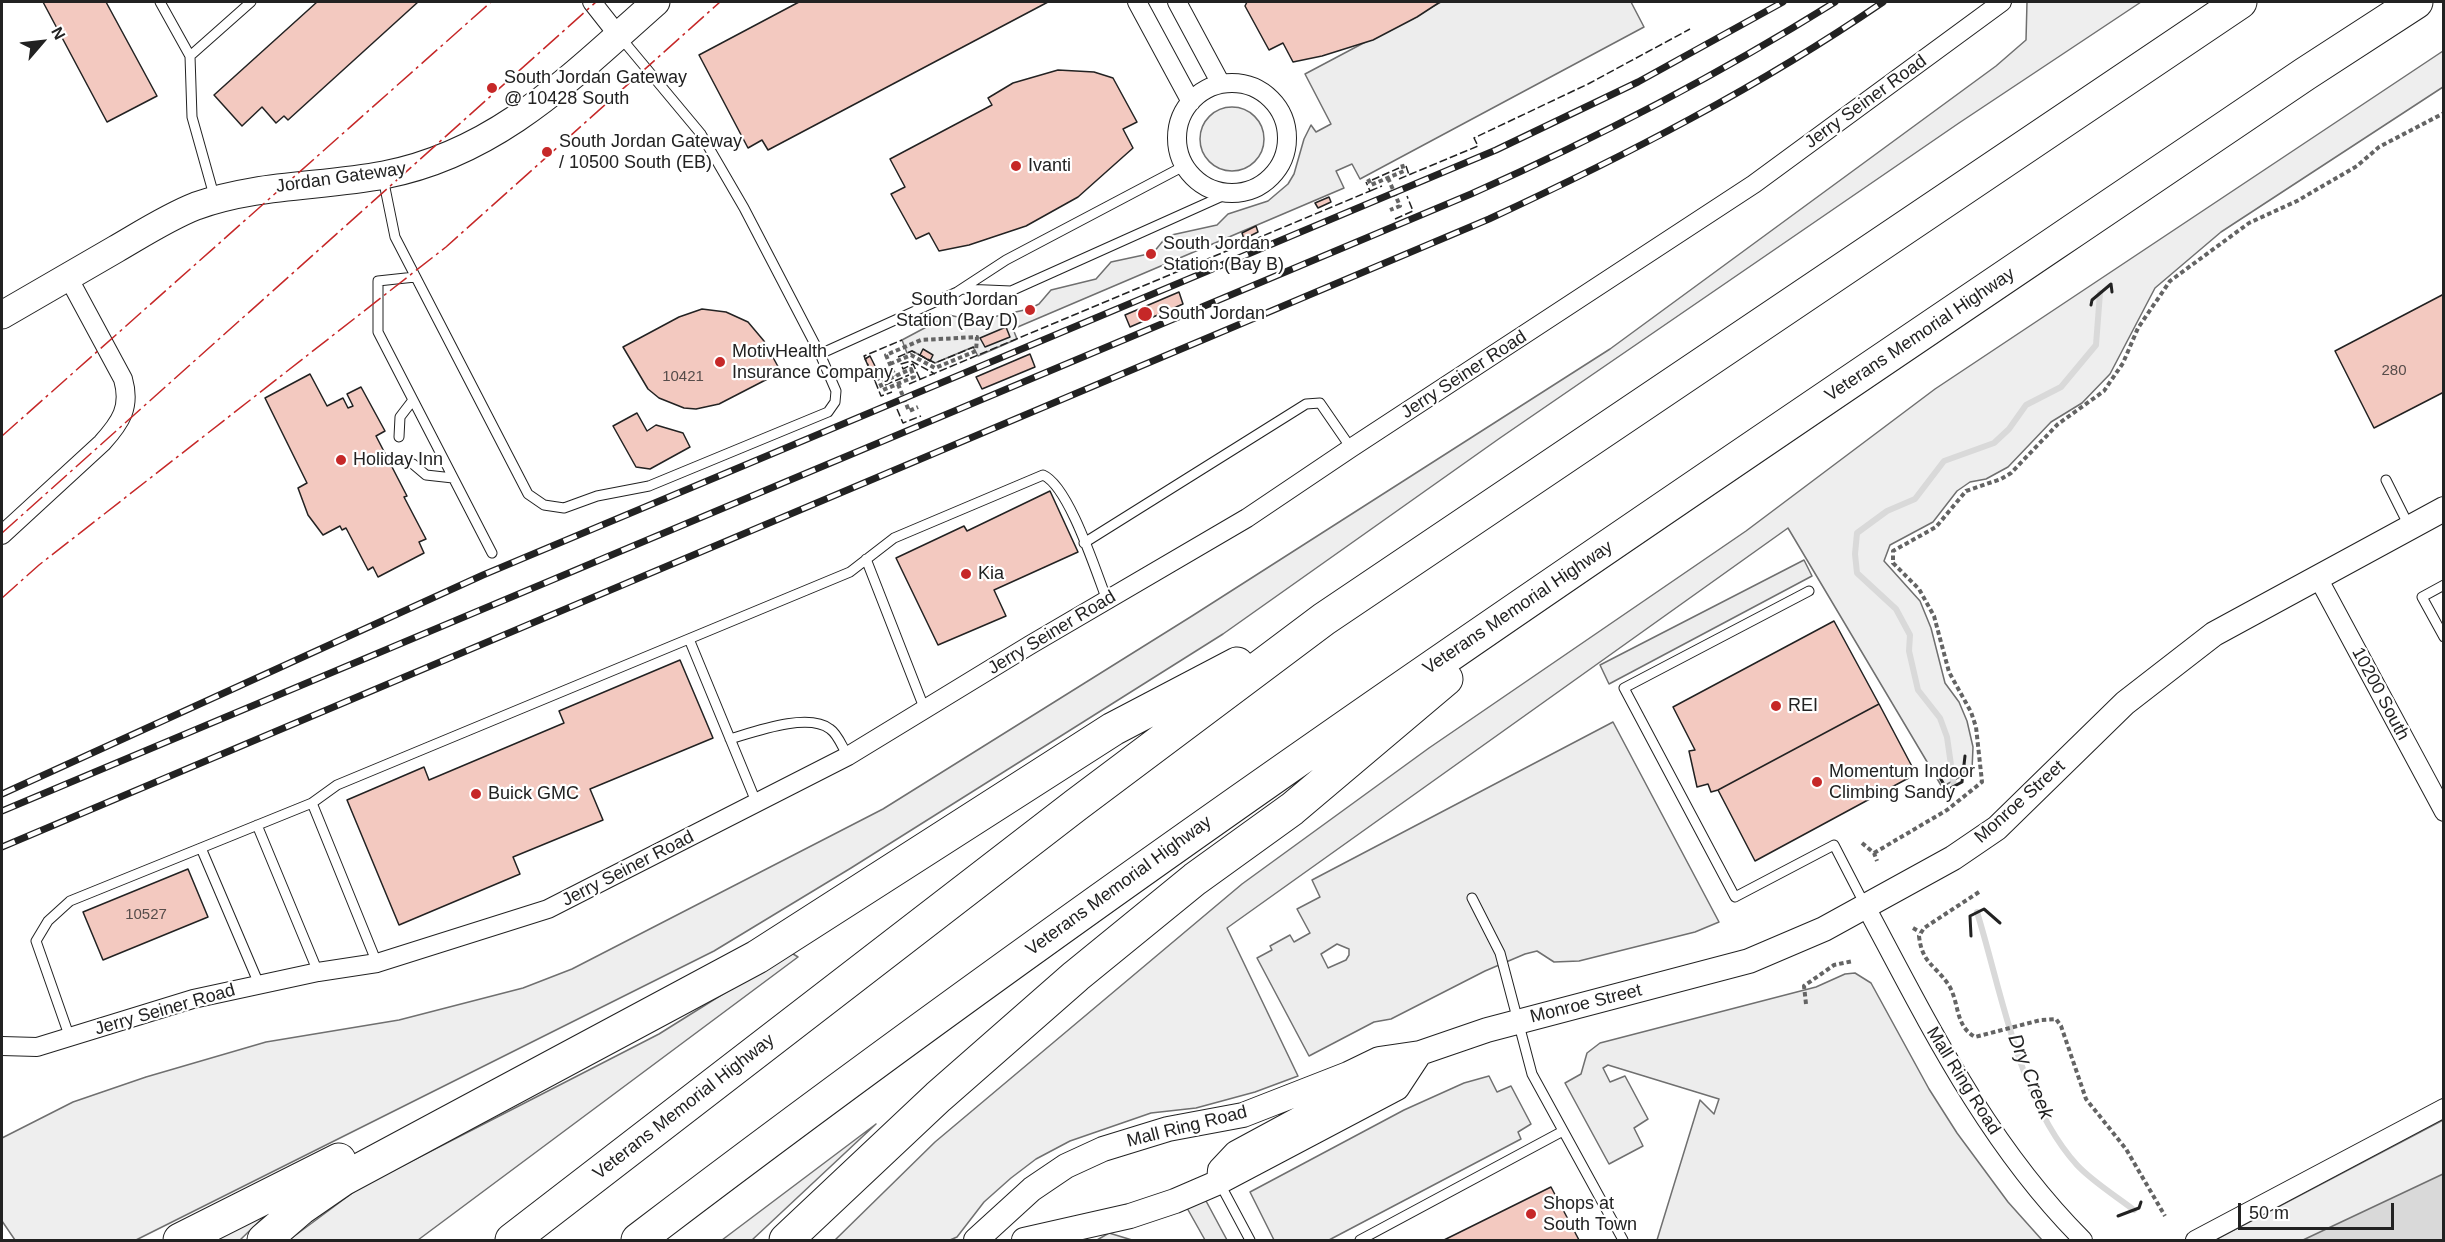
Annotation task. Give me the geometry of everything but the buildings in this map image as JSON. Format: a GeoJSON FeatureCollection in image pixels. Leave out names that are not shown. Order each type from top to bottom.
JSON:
{"type":"FeatureCollection","features":[{"type":"Feature","properties":{"kind":"highway","name":"Veterans Memorial Highway"},"geometry":{"type":"LineString","coordinates":[[513,1240],[1076,805],[1324,619],[2240,2]]}},
{"type":"Feature","properties":{"kind":"highway","name":"Veterans Memorial Highway"},"geometry":{"type":"LineString","coordinates":[[638,1240],[1266,780],[2305,74],[2416,2]]}},
{"type":"Feature","properties":{"kind":"highway"},"geometry":{"type":"LineString","coordinates":[[786,1240],[938,1097],[1076,976],[1195,879],[1292,809],[1583,563]]}},
{"type":"Feature","properties":{"kind":"highway"},"geometry":{"type":"LineString","coordinates":[[264,1240],[301,1208],[343,1179],[757,957],[1113,729],[1324,619]]}},
{"type":"Feature","properties":{"kind":"highway"},"geometry":{"type":"LineString","coordinates":[[180,1240],[349,1155],[536,1074]]}},
{"type":"Feature","properties":{"kind":"main road","name":"Jordan Gateway"},"geometry":{"type":"LineString","coordinates":[[2,315],[162,223],[215,200],[262,189],[382,175],[441,159],[496,133],[533,108],[656,2]]}},
{"type":"Feature","properties":{"kind":"street"},"geometry":{"type":"LineString","coordinates":[[592,2],[618,35]]}},
{"type":"Feature","properties":{"kind":"street"},"geometry":{"type":"LineString","coordinates":[[1137,2],[1191,102]]}},
{"type":"Feature","properties":{"kind":"street"},"geometry":{"type":"LineString","coordinates":[[1178,2],[1221,84]]}},
{"type":"Feature","properties":{"kind":"street","name":"Jerry Seiner Road"},"geometry":{"type":"LineString","coordinates":[[2,1046],[37,1047],[194,999],[318,972],[377,963],[548,909],[849,756],[1247,518],[1754,184],[2002,2]]}},
{"type":"Feature","properties":{"kind":"street"},"geometry":{"type":"LineString","coordinates":[[1221,84],[1240,84],[1264,93],[1281,113],[1287,132],[1284,158],[1269,180],[1253,190],[1227,194],[1202,185],[1184,166],[1179,153],[1177,132],[1183,113],[1204,90],[1221,84]]}},
{"type":"Feature","properties":{"kind":"street"},"geometry":{"type":"LineString","coordinates":[[2,535],[102,443],[117,427],[125,412],[128,394],[123,379],[68,277]]}},
{"type":"Feature","properties":{"kind":"street","name":"Monroe Street"},"geometry":{"type":"LineString","coordinates":[[1520,1021],[1749,961],[1806,938],[1866,907],[1953,858],[1997,828],[2125,703],[2214,634],[2444,509]]}},
{"type":"Feature","properties":{"kind":"street","name":"10200 South"},"geometry":{"type":"LineString","coordinates":[[2317,576],[2437,784],[2444,812]]}},
{"type":"Feature","properties":{"kind":"street","name":"Mall Ring Road"},"geometry":{"type":"LineString","coordinates":[[1866,907],[1946,1059],[1986,1123],[2032,1184],[2083,1240]]}},
{"type":"Feature","properties":{"kind":"street","name":"Mall Ring Road"},"geometry":{"type":"LineString","coordinates":[[976,1240],[1032,1189],[1066,1166],[1103,1149],[1158,1132],[1243,1115],[1348,1074],[1379,1059],[1420,1053],[1520,1021]]}},
{"type":"Feature","properties":{"kind":"street"},"geometry":{"type":"LineString","coordinates":[[1024,1240],[1084,1228],[1176,1201],[1219,1182],[1397,1088],[1420,1053]]}},
{"type":"Feature","properties":{"kind":"street"},"geometry":{"type":"LineString","coordinates":[[2195,1240],[2444,1108]]}},
{"type":"Feature","properties":{"kind":"street"},"geometry":{"type":"LineString","coordinates":[[1058,1240],[1084,1228]]}},
{"type":"Feature","properties":{"kind":"lane"},"geometry":{"type":"LineString","coordinates":[[160,2],[189,56],[192,117],[215,200]]}},
{"type":"Feature","properties":{"kind":"lane"},"geometry":{"type":"LineString","coordinates":[[189,56],[251,2]]}},
{"type":"Feature","properties":{"kind":"lane"},"geometry":{"type":"LineString","coordinates":[[382,175],[395,237],[528,494],[544,505],[564,508],[597,496],[660,483],[828,412],[835,402],[836,391],[820,354],[710,148],[692,123],[618,35]]}},
{"type":"Feature","properties":{"kind":"lane"},"geometry":{"type":"LineString","coordinates":[[820,354],[963,289],[1006,260],[1184,166]]}},
{"type":"Feature","properties":{"kind":"lane"},"geometry":{"type":"LineString","coordinates":[[963,289],[1011,291],[1227,194]]}},
{"type":"Feature","properties":{"kind":"lane"},"geometry":{"type":"LineString","coordinates":[[415,277],[378,281],[378,332],[492,553]]}},
{"type":"Feature","properties":{"kind":"lane"},"geometry":{"type":"LineString","coordinates":[[399,436],[400,417],[413,400]]}},
{"type":"Feature","properties":{"kind":"lane"},"geometry":{"type":"LineString","coordinates":[[1084,543],[1306,404],[1320,403],[1351,448]]}},
{"type":"Feature","properties":{"kind":"lane"},"geometry":{"type":"LineString","coordinates":[[413,464],[426,476],[453,478]]}},
{"type":"Feature","properties":{"kind":"lane"},"geometry":{"type":"LineString","coordinates":[[69,1038],[36,941],[48,921],[70,901],[312,803],[337,784],[850,572],[894,538],[1043,475],[1052,479],[1059,488],[1107,600]]}},
{"type":"Feature","properties":{"kind":"lane"},"geometry":{"type":"LineString","coordinates":[[2386,480],[2410,527]]}},
{"type":"Feature","properties":{"kind":"lane"},"geometry":{"type":"LineString","coordinates":[[866,559],[925,710]]}},
{"type":"Feature","properties":{"kind":"lane"},"geometry":{"type":"LineString","coordinates":[[2444,585],[2422,597],[2444,638]]}},
{"type":"Feature","properties":{"kind":"lane"},"geometry":{"type":"LineString","coordinates":[[1809,591],[1624,688],[1735,897],[1834,845],[1866,907]]}},
{"type":"Feature","properties":{"kind":"lane"},"geometry":{"type":"LineString","coordinates":[[689,639],[757,804]]}},
{"type":"Feature","properties":{"kind":"lane"},"geometry":{"type":"LineString","coordinates":[[730,739],[766,728],[808,722],[830,729],[849,756]]}},
{"type":"Feature","properties":{"kind":"lane"},"geometry":{"type":"LineString","coordinates":[[312,803],[377,963]]}},
{"type":"Feature","properties":{"kind":"lane"},"geometry":{"type":"LineString","coordinates":[[257,825],[318,972]]}},
{"type":"Feature","properties":{"kind":"lane"},"geometry":{"type":"LineString","coordinates":[[201,848],[259,984]]}},
{"type":"Feature","properties":{"kind":"lane"},"geometry":{"type":"LineString","coordinates":[[1472,898],[1500,952],[1520,1021],[1532,1074],[1623,1240]]}},
{"type":"Feature","properties":{"kind":"lane"},"geometry":{"type":"LineString","coordinates":[[1360,1240],[1563,1131]]}},
{"type":"Feature","properties":{"kind":"lane"},"geometry":{"type":"LineString","coordinates":[[1219,1182],[1250,1240]]}},
{"type":"Feature","properties":{"kind":"path"},"geometry":{"type":"LineString","coordinates":[[1874,853],[1947,810],[1982,782],[1976,727],[1971,712],[1953,683],[1946,652],[1928,603],[1912,580],[1893,562],[1893,551],[1936,527],[1966,491],[2011,473],[2058,424],[2104,391],[2124,363],[2139,328],[2170,281],[2249,223],[2297,201],[2357,166],[2379,147],[2444,113]]}},
{"type":"Feature","properties":{"kind":"path"},"geometry":{"type":"LineString","coordinates":[[1368,178],[1371,185],[1388,178],[1404,171],[1402,164]]}},
{"type":"Feature","properties":{"kind":"path"},"geometry":{"type":"LineString","coordinates":[[1388,178],[1400,206],[1390,210]]}},
{"type":"Feature","properties":{"kind":"path"},"geometry":{"type":"LineString","coordinates":[[890,364],[911,356],[935,368],[976,351],[977,338],[921,340],[886,355],[895,376]]}},
{"type":"Feature","properties":{"kind":"path"},"geometry":{"type":"LineString","coordinates":[[911,369],[914,377],[898,384],[883,390],[880,382],[911,369]]}},
{"type":"Feature","properties":{"kind":"path"},"geometry":{"type":"LineString","coordinates":[[898,384],[909,411],[918,407]]}},
{"type":"Feature","properties":{"kind":"path"},"geometry":{"type":"LineString","coordinates":[[1862,843],[1874,853],[1877,861]]}},
{"type":"Feature","properties":{"kind":"path"},"geometry":{"type":"LineString","coordinates":[[1920,932],[1978,892]]}},
{"type":"Feature","properties":{"kind":"path"},"geometry":{"type":"LineString","coordinates":[[1913,928],[1920,932]]}},
{"type":"Feature","properties":{"kind":"path"},"geometry":{"type":"LineString","coordinates":[[1920,932],[1920,949],[1927,962],[1948,984],[1966,1032],[1975,1037],[2041,1020],[2056,1019],[2061,1026],[2086,1100],[2126,1149],[2165,1216]]}},
{"type":"Feature","properties":{"kind":"path"},"geometry":{"type":"LineString","coordinates":[[1806,1004],[1804,986],[1834,965],[1853,961]]}},
{"type":"Feature","properties":{"kind":"shaded area"},"geometry":{"type":"Polygon","coordinates":[[[1441,2],[1631,2],[1644,27],[1360,179],[1352,164],[1336,171],[1344,188],[1013,329],[1017,339],[978,356],[973,347],[935,363],[912,351],[907,353],[902,340],[949,315],[975,321],[1029,309],[1039,304],[1051,290],[1096,279],[1111,262],[1153,253],[1167,236],[1217,225],[1228,214],[1268,201],[1288,184],[1294,174],[1304,139],[1311,125],[1316,132],[1331,124],[1305,74],[1441,2]]]}},
{"type":"Feature","properties":{"kind":"shaded area"},"geometry":{"type":"Polygon","coordinates":[[[2027,2],[2141,2],[1959,123],[1500,438],[1223,634],[851,868],[714,951],[136,1240],[15,1240],[2,1221],[2,1138],[73,1102],[146,1077],[266,1042],[399,1020],[523,988],[572,969],[883,809],[1192,616],[1610,349],[1996,66],[2026,40],[2027,2]]]}},
{"type":"Feature","properties":{"kind":"shaded area"},"geometry":{"type":"Polygon","coordinates":[[[2443,51],[2443,87],[2221,232],[2155,288],[2110,374],[2082,403],[2051,422],[2008,467],[1986,479],[1970,482],[1957,491],[1933,522],[1890,545],[1884,561],[1920,601],[1931,628],[1945,683],[1959,702],[1967,721],[1973,747],[1972,770],[1942,787],[1788,528],[1227,928],[1298,1076],[1255,1092],[1196,1108],[1151,1113],[1070,1141],[1036,1159],[1011,1178],[984,1202],[957,1237],[950,1240],[835,1240],[935,1142],[1242,884],[1429,748],[1746,531],[1935,389],[2443,51]]]}},
{"type":"Feature","properties":{"kind":"shaded area"},"geometry":{"type":"Polygon","coordinates":[[[1232,107],[1250,112],[1255,116],[1259,121],[1264,139],[1259,157],[1255,162],[1250,166],[1232,171],[1214,166],[1209,162],[1205,157],[1200,139],[1205,121],[1209,116],[1214,112],[1232,107]]]}},
{"type":"Feature","properties":{"kind":"shaded area"},"geometry":{"type":"Polygon","coordinates":[[[1804,560],[1812,576],[1609,684],[1600,665],[1804,560]]]}},
{"type":"Feature","properties":{"kind":"shaded area"},"geometry":{"type":"Polygon","coordinates":[[[1613,722],[1719,922],[1695,932],[1579,961],[1554,962],[1537,951],[1525,954],[1485,971],[1391,1019],[1374,1022],[1309,1056],[1257,958],[1272,950],[1270,946],[1290,935],[1294,942],[1310,933],[1297,909],[1320,897],[1312,880],[1613,722]],[[1337,944],[1321,954],[1328,968],[1346,960],[1349,949],[1337,944]]]}},
{"type":"Feature","properties":{"kind":"shaded area"},"geometry":{"type":"Polygon","coordinates":[[[790,952],[798,957],[418,1240],[289,1240],[359,1188],[659,1034],[790,952]]]}},
{"type":"Feature","properties":{"kind":"shaded area"},"geometry":{"type":"Polygon","coordinates":[[[1855,973],[1871,983],[1929,1089],[1957,1133],[2008,1202],[2042,1240],[1657,1240],[1700,1100],[1714,1114],[1719,1099],[1608,1065],[1603,1068],[1610,1082],[1625,1076],[1648,1119],[1634,1128],[1643,1146],[1609,1164],[1565,1083],[1581,1074],[1587,1053],[1600,1043],[1816,987],[1845,974],[1855,973]]]}},
{"type":"Feature","properties":{"kind":"shaded area"},"geometry":{"type":"Polygon","coordinates":[[[1489,1076],[1497,1092],[1511,1086],[1531,1124],[1518,1132],[1521,1139],[1329,1240],[1274,1240],[1250,1192],[1404,1110],[1464,1083],[1489,1076]]]}},
{"type":"Feature","properties":{"kind":"shaded area"},"geometry":{"type":"Polygon","coordinates":[[[2443,1120],[2443,1240],[2215,1240],[2443,1120]]]}},
{"type":"Feature","properties":{"kind":"shaded area"},"geometry":{"type":"Polygon","coordinates":[[[876,1124],[752,1240],[722,1240],[876,1124]]]}},
{"type":"Feature","properties":{"kind":"shaded area"},"geometry":{"type":"Polygon","coordinates":[[[2443,1174],[2443,1240],[2303,1240],[2443,1174]]]}},
{"type":"Feature","properties":{"kind":"shaded area"},"geometry":{"type":"Polygon","coordinates":[[[1205,1199],[1227,1240],[1205,1240],[1187,1208],[1205,1199]]]}},
{"type":"Feature","properties":{"kind":"shaded area"},"geometry":{"type":"Polygon","coordinates":[[[270,1211],[240,1240],[200,1240],[270,1211]]]}},
{"type":"Feature","properties":{"kind":"shaded area"},"geometry":{"type":"Polygon","coordinates":[[[1109,1233],[1132,1240],[1097,1240],[1109,1233]]]}},
{"type":"Feature","properties":{"kind":"waterway","name":"Dry Creek"},"geometry":{"type":"LineString","coordinates":[[1954,786],[1947,737],[1940,718],[1918,690],[1909,651],[1910,635],[1896,609],[1857,573],[1855,554],[1857,533],[1887,511],[1915,499],[1944,461],[1994,443],[2009,429],[2026,405],[2061,387],[2096,345],[2100,293]]}},
{"type":"Feature","properties":{"kind":"waterway","name":"Dry Creek"},"geometry":{"type":"LineString","coordinates":[[1977,912],[2004,1011],[2026,1078],[2040,1110],[2057,1139],[2077,1165],[2134,1210]]}},
{"type":"Feature","properties":{"kind":"railway"},"geometry":{"type":"LineString","coordinates":[[2,794],[483,575],[1496,150],[1638,82],[1783,2]]}},
{"type":"Feature","properties":{"kind":"railway"},"geometry":{"type":"LineString","coordinates":[[2,811],[1471,194],[1565,151],[1702,80],[1835,2]]}},
{"type":"Feature","properties":{"kind":"railway"},"geometry":{"type":"LineString","coordinates":[[2,847],[1489,219],[1690,119],[1788,63],[1883,2]]}},
{"type":"Feature","properties":{"kind":"fence"},"geometry":{"type":"LineString","coordinates":[[1399,179],[1478,146],[1474,138],[1588,84],[1690,29]]}},
{"type":"Feature","properties":{"kind":"fence"},"geometry":{"type":"LineString","coordinates":[[1406,166],[1409,175]]}},
{"type":"Feature","properties":{"kind":"fence"},"geometry":{"type":"LineString","coordinates":[[1372,180],[1399,168]]}},
{"type":"Feature","properties":{"kind":"fence"},"geometry":{"type":"LineString","coordinates":[[909,384],[1370,191],[1366,182]]}},
{"type":"Feature","properties":{"kind":"fence"},"geometry":{"type":"LineString","coordinates":[[1370,191],[1382,186]]}},
{"type":"Feature","properties":{"kind":"fence"},"geometry":{"type":"LineString","coordinates":[[1395,219],[1413,211],[1407,196]]}},
{"type":"Feature","properties":{"kind":"fence"},"geometry":{"type":"LineString","coordinates":[[875,381],[864,356],[902,340]]}},
{"type":"Feature","properties":{"kind":"fence"},"geometry":{"type":"LineString","coordinates":[[898,357],[912,351],[935,363],[974,347]]}},
{"type":"Feature","properties":{"kind":"fence"},"geometry":{"type":"LineString","coordinates":[[920,379],[913,364],[903,369],[901,364],[911,361],[935,374]]}},
{"type":"Feature","properties":{"kind":"fence"},"geometry":{"type":"LineString","coordinates":[[885,385],[909,375]]}},
{"type":"Feature","properties":{"kind":"fence"},"geometry":{"type":"LineString","coordinates":[[885,377],[875,381],[881,396],[892,392]]}},
{"type":"Feature","properties":{"kind":"fence"},"geometry":{"type":"LineString","coordinates":[[897,409],[903,423],[921,416]]}},
{"type":"Feature","properties":{"kind":"wall"},"geometry":{"type":"LineString","coordinates":[[2091,305],[2092,300],[2111,284],[2112,292]]}},
{"type":"Feature","properties":{"kind":"wall"},"geometry":{"type":"LineString","coordinates":[[1934,767],[1947,790],[1962,782],[1965,756]]}},
{"type":"Feature","properties":{"kind":"wall"},"geometry":{"type":"LineString","coordinates":[[1971,936],[1970,916],[1984,909],[2000,923]]}},
{"type":"Feature","properties":{"kind":"wall"},"geometry":{"type":"LineString","coordinates":[[2118,1216],[2139,1208],[2141,1202]]}},
{"type":"Feature","properties":{"kind":"power"},"geometry":{"type":"LineString","coordinates":[[2,436],[491,2]]}},
{"type":"Feature","properties":{"kind":"power"},"geometry":{"type":"LineString","coordinates":[[2,533],[596,2]]}},
{"type":"Feature","properties":{"kind":"power"},"geometry":{"type":"LineString","coordinates":[[2,598],[39,565],[446,247],[720,2]]}},
{"type":"Feature","properties":{"kind":"place","name":"South Jordan Gateway @ 10428 South"},"geometry":{"type":"Point","coordinates":[492,88]}},
{"type":"Feature","properties":{"kind":"place","name":"South Jordan Gateway / 10500 South (EB)"},"geometry":{"type":"Point","coordinates":[547,152]}},
{"type":"Feature","properties":{"kind":"place","name":"Ivanti"},"geometry":{"type":"Point","coordinates":[1016,166]}},
{"type":"Feature","properties":{"kind":"place","name":"South Jordan Station (Bay B)"},"geometry":{"type":"Point","coordinates":[1151,254]}},
{"type":"Feature","properties":{"kind":"place","name":"South Jordan Station (Bay D)"},"geometry":{"type":"Point","coordinates":[1030,310]}},
{"type":"Feature","properties":{"kind":"place","name":"South Jordan"},"geometry":{"type":"Point","coordinates":[1145,314]}},
{"type":"Feature","properties":{"kind":"place","name":"MotivHealth Insurance Company"},"geometry":{"type":"Point","coordinates":[720,362]}},
{"type":"Feature","properties":{"kind":"place","name":"Holiday Inn"},"geometry":{"type":"Point","coordinates":[341,460]}},
{"type":"Feature","properties":{"kind":"place","name":"Kia"},"geometry":{"type":"Point","coordinates":[966,574]}},
{"type":"Feature","properties":{"kind":"place","name":"REI"},"geometry":{"type":"Point","coordinates":[1776,706]}},
{"type":"Feature","properties":{"kind":"place","name":"Momentum Indoor Climbing Sandy"},"geometry":{"type":"Point","coordinates":[1817,782]}},
{"type":"Feature","properties":{"kind":"place","name":"Buick GMC"},"geometry":{"type":"Point","coordinates":[476,794]}},
{"type":"Feature","properties":{"kind":"place","name":"Shops at South Town"},"geometry":{"type":"Point","coordinates":[1531,1214]}}]}
